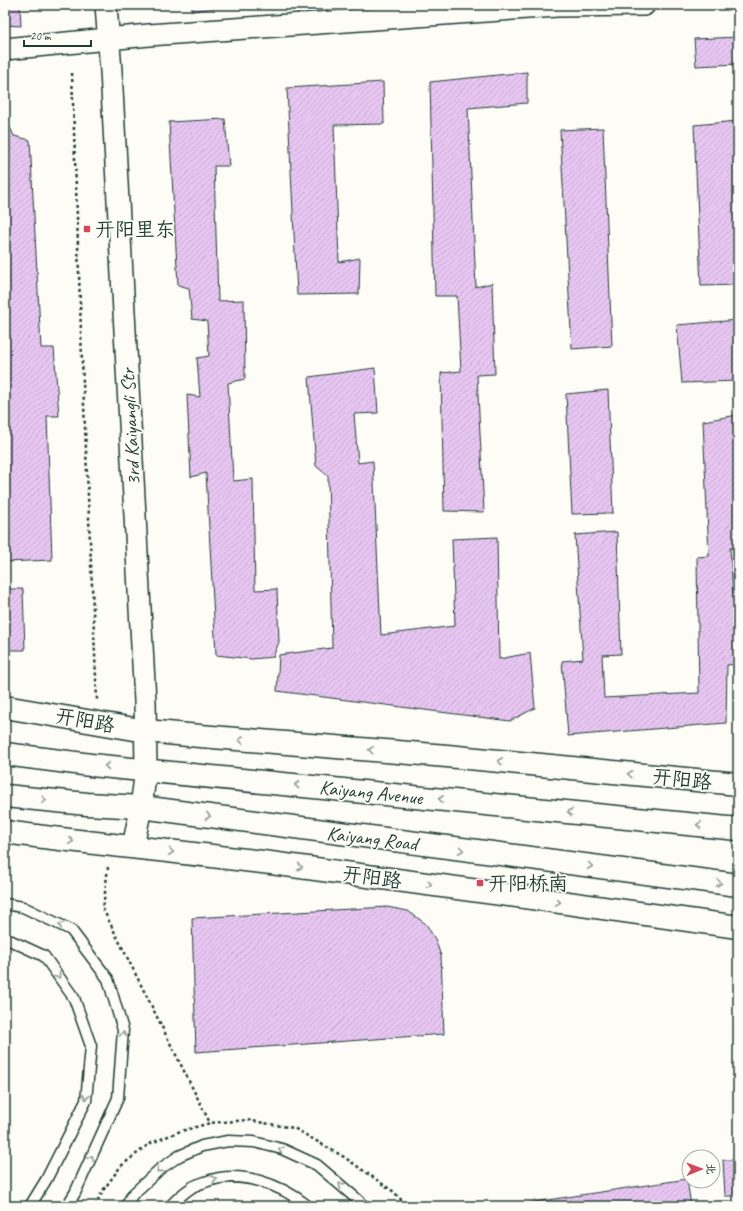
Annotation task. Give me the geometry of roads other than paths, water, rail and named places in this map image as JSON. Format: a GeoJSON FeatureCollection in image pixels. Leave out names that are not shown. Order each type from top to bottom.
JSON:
{"type":"FeatureCollection","features":[{"type":"Feature","properties":{"kind":"street","name":"3rd Kaiyangli Str"},"geometry":{"type":"LineString","coordinates":[[106,5],[111,71],[146,731],[146,770],[141,807],[133,847]]}},
{"type":"Feature","properties":{"kind":"street"},"geometry":{"type":"LineString","coordinates":[[5,48],[557,6],[644,5]]}},
{"type":"Feature","properties":{"kind":"street","name":"开阳路"},"geometry":{"type":"LineString","coordinates":[[5,707],[146,731],[455,757],[738,784]]}},
{"type":"Feature","properties":{"kind":"street","name":"Kaiyang Avenue"},"geometry":{"type":"LineString","coordinates":[[5,754],[91,765],[738,829]]}},
{"type":"Feature","properties":{"kind":"street","name":"Kaiyang Road"},"geometry":{"type":"LineString","coordinates":[[5,796],[88,804],[141,807],[738,885]]}},
{"type":"Feature","properties":{"kind":"street","name":"开阳路"},"geometry":{"type":"LineString","coordinates":[[5,832],[86,843],[133,847],[299,867],[738,926]]}},
{"type":"Feature","properties":{"kind":"lane"},"geometry":{"type":"LineString","coordinates":[[5,904],[23,906],[71,930],[108,979],[123,1030],[118,1098],[75,1193],[67,1206]]}},
{"type":"Feature","properties":{"kind":"lane"},"geometry":{"type":"LineString","coordinates":[[5,938],[44,956],[74,998],[91,1046],[86,1101],[46,1180],[30,1206]]}},
{"type":"Feature","properties":{"kind":"lane"},"geometry":{"type":"LineString","coordinates":[[126,1206],[132,1194],[160,1169],[178,1156],[202,1146],[228,1142],[254,1142],[282,1149],[316,1165],[365,1206]]}},
{"type":"Feature","properties":{"kind":"lane"},"geometry":{"type":"LineString","coordinates":[[170,1206],[191,1188],[216,1178],[241,1177],[270,1184],[296,1197],[308,1206]]}},
{"type":"Feature","properties":{"kind":"place","name":"开阳里东"},"geometry":{"type":"Point","coordinates":[87,229]}},
{"type":"Feature","properties":{"kind":"place","name":"开阳桥南"},"geometry":{"type":"Point","coordinates":[480,883]}}]}
